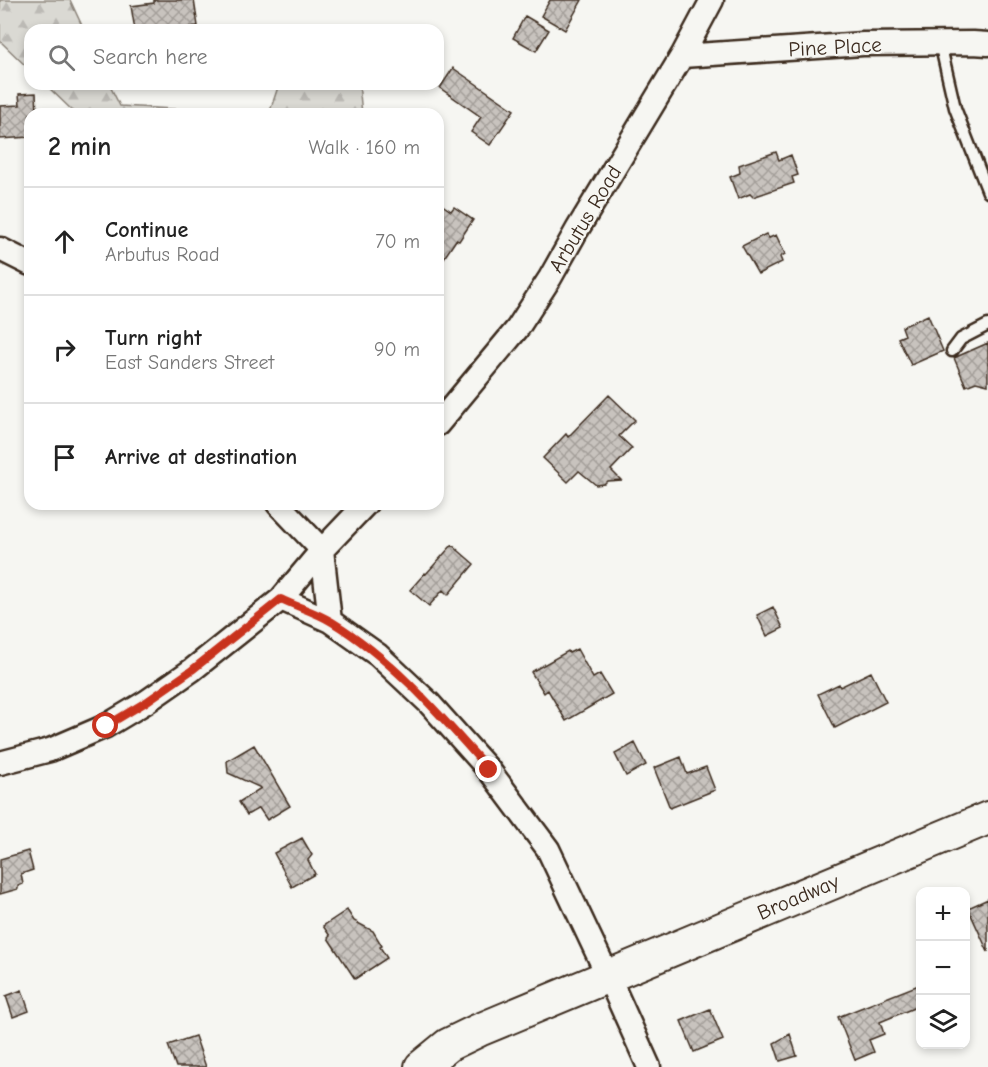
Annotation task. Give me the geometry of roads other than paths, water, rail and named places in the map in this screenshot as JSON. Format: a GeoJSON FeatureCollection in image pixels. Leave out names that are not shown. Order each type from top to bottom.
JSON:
{"type":"FeatureCollection","features":[{"type":"Feature","properties":{"kind":"main road","name":"Broadway"},"geometry":{"type":"LineString","coordinates":[[422,1067],[448,1045],[479,1030],[988,818]]}},
{"type":"Feature","properties":{"kind":"street","name":"Arbutus Road"},"geometry":{"type":"LineString","coordinates":[[444,417],[517,328],[550,278],[682,56],[712,0]]}},
{"type":"Feature","properties":{"kind":"street","name":"Pine Place"},"geometry":{"type":"LineString","coordinates":[[682,56],[863,44],[988,44]]}},
{"type":"Feature","properties":{"kind":"street"},"geometry":{"type":"LineString","coordinates":[[0,249],[24,261]]}},
{"type":"Feature","properties":{"kind":"street"},"geometry":{"type":"LineString","coordinates":[[284,510],[322,550],[330,621]]}},
{"type":"Feature","properties":{"kind":"street"},"geometry":{"type":"LineString","coordinates":[[0,763],[50,750],[106,726],[192,670],[281,599],[322,550],[360,510]]}},
{"type":"Feature","properties":{"kind":"street"},"geometry":{"type":"LineString","coordinates":[[281,599],[330,621],[378,655],[421,694],[489,770],[548,849],[649,1067]]}},
{"type":"Feature","properties":{"kind":"lane"},"geometry":{"type":"LineString","coordinates":[[940,43],[955,108],[988,192]]}},
{"type":"Feature","properties":{"kind":"lane"},"geometry":{"type":"LineString","coordinates":[[952,351],[961,339],[988,325]]}}]}
